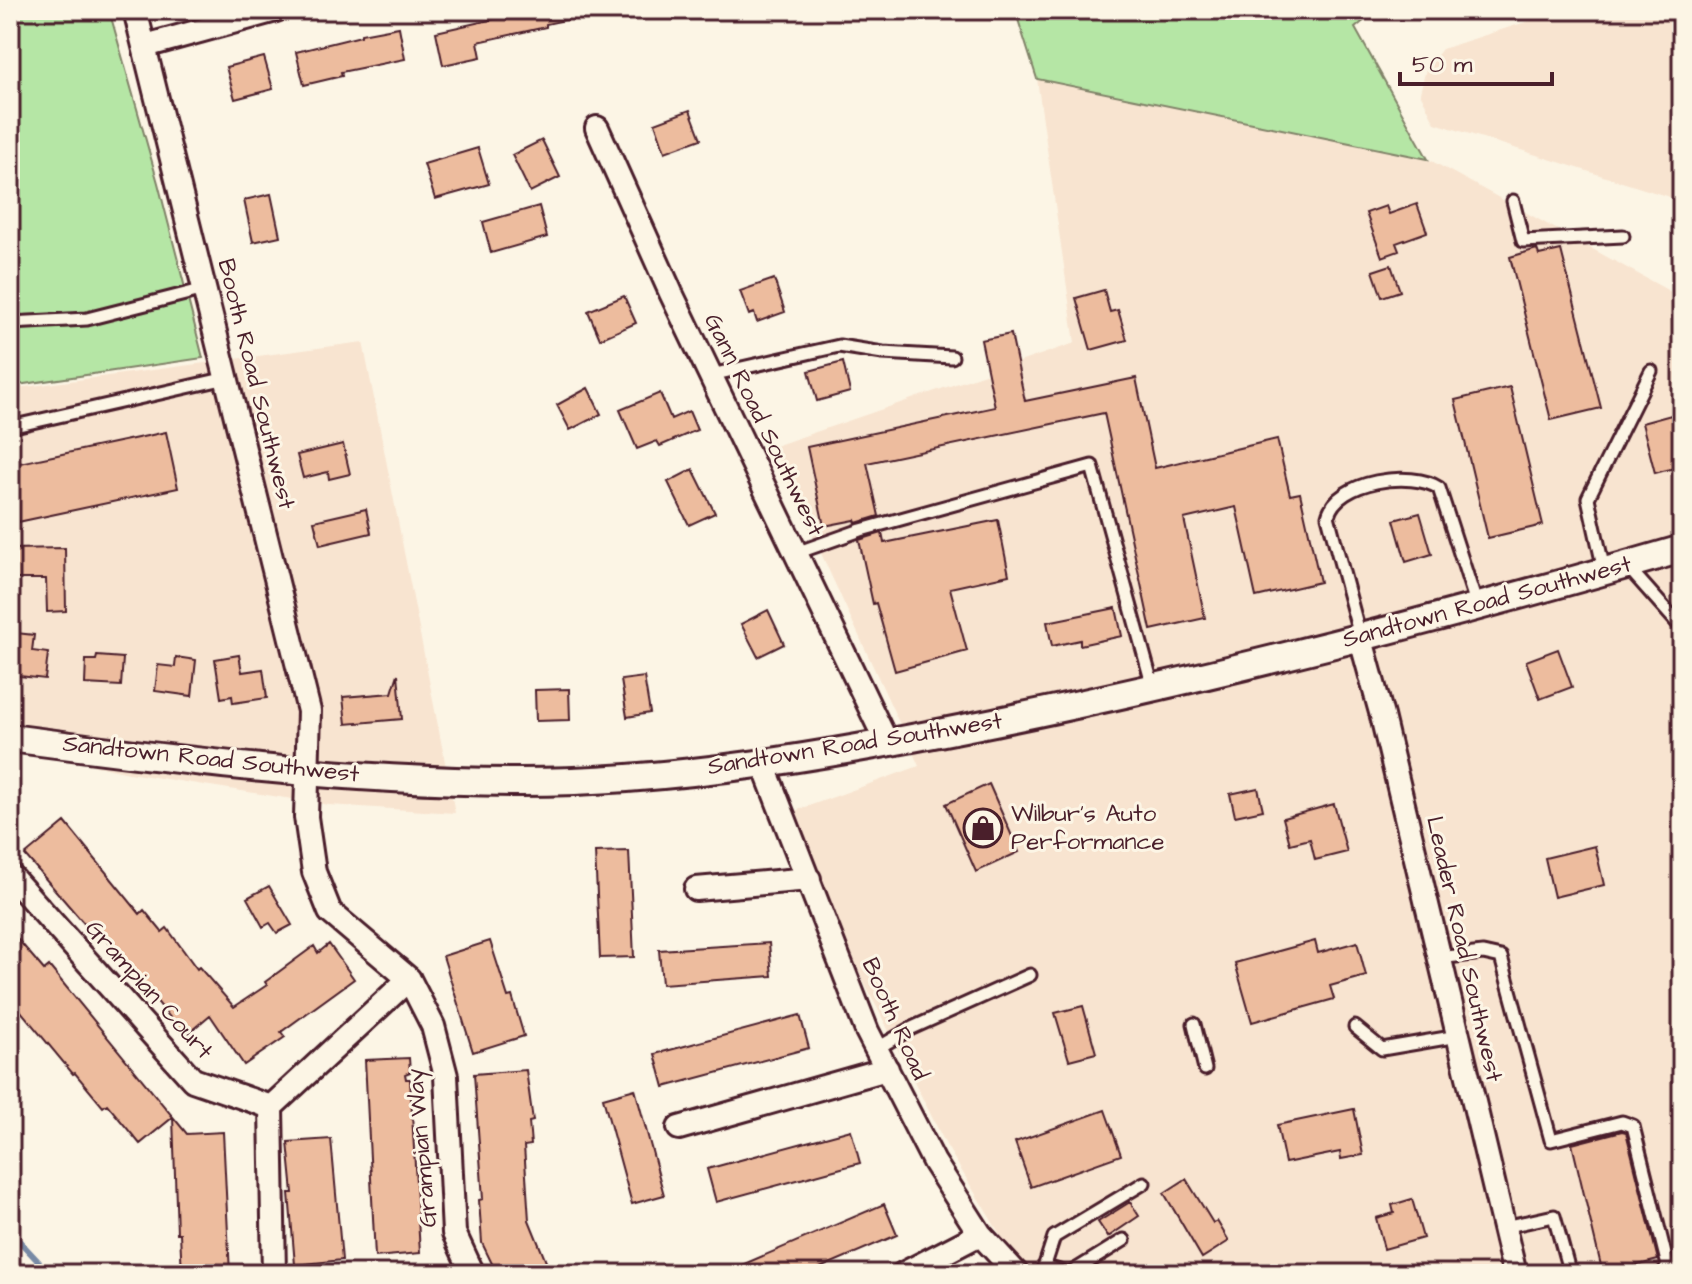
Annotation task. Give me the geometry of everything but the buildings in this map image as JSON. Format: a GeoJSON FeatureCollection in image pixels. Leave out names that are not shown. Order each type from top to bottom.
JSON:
{"type":"FeatureCollection","features":[{"type":"Feature","properties":{"kind":"street","name":"Booth Road Southwest"},"geometry":{"type":"LineString","coordinates":[[135,10],[309,711],[308,772]]}},
{"type":"Feature","properties":{"kind":"street"},"geometry":{"type":"LineString","coordinates":[[145,46],[276,10]]}},
{"type":"Feature","properties":{"kind":"street","name":"Gann Road Southwest"},"geometry":{"type":"LineString","coordinates":[[597,128],[887,743]]}},
{"type":"Feature","properties":{"kind":"street","name":"Sandtown Road Southwest"},"geometry":{"type":"LineString","coordinates":[[10,738],[308,772],[513,782],[622,777],[763,764],[887,743],[1154,688],[1478,607],[1682,549]]}},
{"type":"Feature","properties":{"kind":"street","name":"Leader Road Southwest"},"geometry":{"type":"LineString","coordinates":[[1360,636],[1382,716],[1515,1274]]}},
{"type":"Feature","properties":{"kind":"street","name":"Booth Road"},"geometry":{"type":"LineString","coordinates":[[763,764],[876,1049],[934,1162],[980,1234],[1017,1274]]}},
{"type":"Feature","properties":{"kind":"street","name":"Grampian Way"},"geometry":{"type":"LineString","coordinates":[[308,772],[306,817],[314,872],[330,912],[409,979],[433,1026],[446,1076],[454,1233],[473,1274]]}},
{"type":"Feature","properties":{"kind":"street","name":"Grampian Court"},"geometry":{"type":"LineString","coordinates":[[10,875],[193,1080],[271,1107]]}},
{"type":"Feature","properties":{"kind":"street"},"geometry":{"type":"LineString","coordinates":[[696,889],[809,879]]}},
{"type":"Feature","properties":{"kind":"street"},"geometry":{"type":"LineString","coordinates":[[274,1274],[271,1107],[409,979]]}},
{"type":"Feature","properties":{"kind":"street"},"geometry":{"type":"LineString","coordinates":[[679,1128],[887,1069]]}},
{"type":"Feature","properties":{"kind":"street"},"geometry":{"type":"LineString","coordinates":[[903,1274],[980,1234]]}},
{"type":"Feature","properties":{"kind":"lane"},"geometry":{"type":"LineString","coordinates":[[1513,201],[1523,241],[1623,236]]}},
{"type":"Feature","properties":{"kind":"lane"},"geometry":{"type":"LineString","coordinates":[[10,323],[87,319],[206,289]]}},
{"type":"Feature","properties":{"kind":"lane"},"geometry":{"type":"LineString","coordinates":[[711,375],[839,346],[883,353],[952,357]]}},
{"type":"Feature","properties":{"kind":"lane"},"geometry":{"type":"LineString","coordinates":[[1651,371],[1588,498],[1616,568],[1682,628]]}},
{"type":"Feature","properties":{"kind":"lane"},"geometry":{"type":"LineString","coordinates":[[10,427],[228,378]]}},
{"type":"Feature","properties":{"kind":"lane"},"geometry":{"type":"LineString","coordinates":[[796,553],[861,530],[1092,466],[1154,688]]}},
{"type":"Feature","properties":{"kind":"lane"},"geometry":{"type":"LineString","coordinates":[[1360,636],[1328,516],[1331,504],[1341,497],[1377,483],[1394,479],[1413,480],[1430,482],[1439,488],[1478,607]]}},
{"type":"Feature","properties":{"kind":"lane"},"geometry":{"type":"LineString","coordinates":[[1438,958],[1483,953],[1501,957],[1551,1140],[1622,1122],[1633,1126],[1668,1266],[1662,1274]]}},
{"type":"Feature","properties":{"kind":"lane"},"geometry":{"type":"LineString","coordinates":[[876,1049],[912,1028],[1030,975]]}},
{"type":"Feature","properties":{"kind":"lane"},"geometry":{"type":"LineString","coordinates":[[1194,1024],[1205,1069]]}},
{"type":"Feature","properties":{"kind":"lane"},"geometry":{"type":"LineString","coordinates":[[1355,1027],[1382,1049],[1458,1036]]}},
{"type":"Feature","properties":{"kind":"lane"},"geometry":{"type":"LineString","coordinates":[[1124,1240],[1069,1274],[1043,1270],[1054,1237],[1144,1183]]}},
{"type":"Feature","properties":{"kind":"lane"},"geometry":{"type":"LineString","coordinates":[[1504,1227],[1554,1216],[1570,1274]]}},
{"type":"Feature","properties":{"kind":"shaded area"},"geometry":{"type":"Polygon","coordinates":[[[1563,10],[1682,10],[1682,201],[1435,123],[1420,93],[1426,69],[1442,49],[1563,10]]]}},
{"type":"Feature","properties":{"kind":"shaded area"},"geometry":{"type":"Polygon","coordinates":[[[1037,79],[1428,159],[1682,298],[1682,1274],[1024,1274],[946,1145],[781,816],[919,766],[772,447],[1075,343],[1037,79]]]}},
{"type":"Feature","properties":{"kind":"shaded area"},"geometry":{"type":"Polygon","coordinates":[[[363,342],[455,813],[329,805],[129,773],[10,747],[10,389],[363,342]]]}},
{"type":"Feature","properties":{"kind":"green space"},"geometry":{"type":"Polygon","coordinates":[[[10,10],[109,10],[203,358],[10,386],[10,10]]]}},
{"type":"Feature","properties":{"kind":"green space"},"geometry":{"type":"Polygon","coordinates":[[[1015,10],[1377,10],[1355,28],[1428,159],[1037,79],[1015,10]]]}},
{"type":"Feature","properties":{"kind":"waterway"},"geometry":{"type":"LineString","coordinates":[[10,1231],[50,1274]]}},
{"type":"Feature","properties":{"kind":"place","name":"Wilbur's Auto Performance"},"geometry":{"type":"Point","coordinates":[983,828]}}]}
